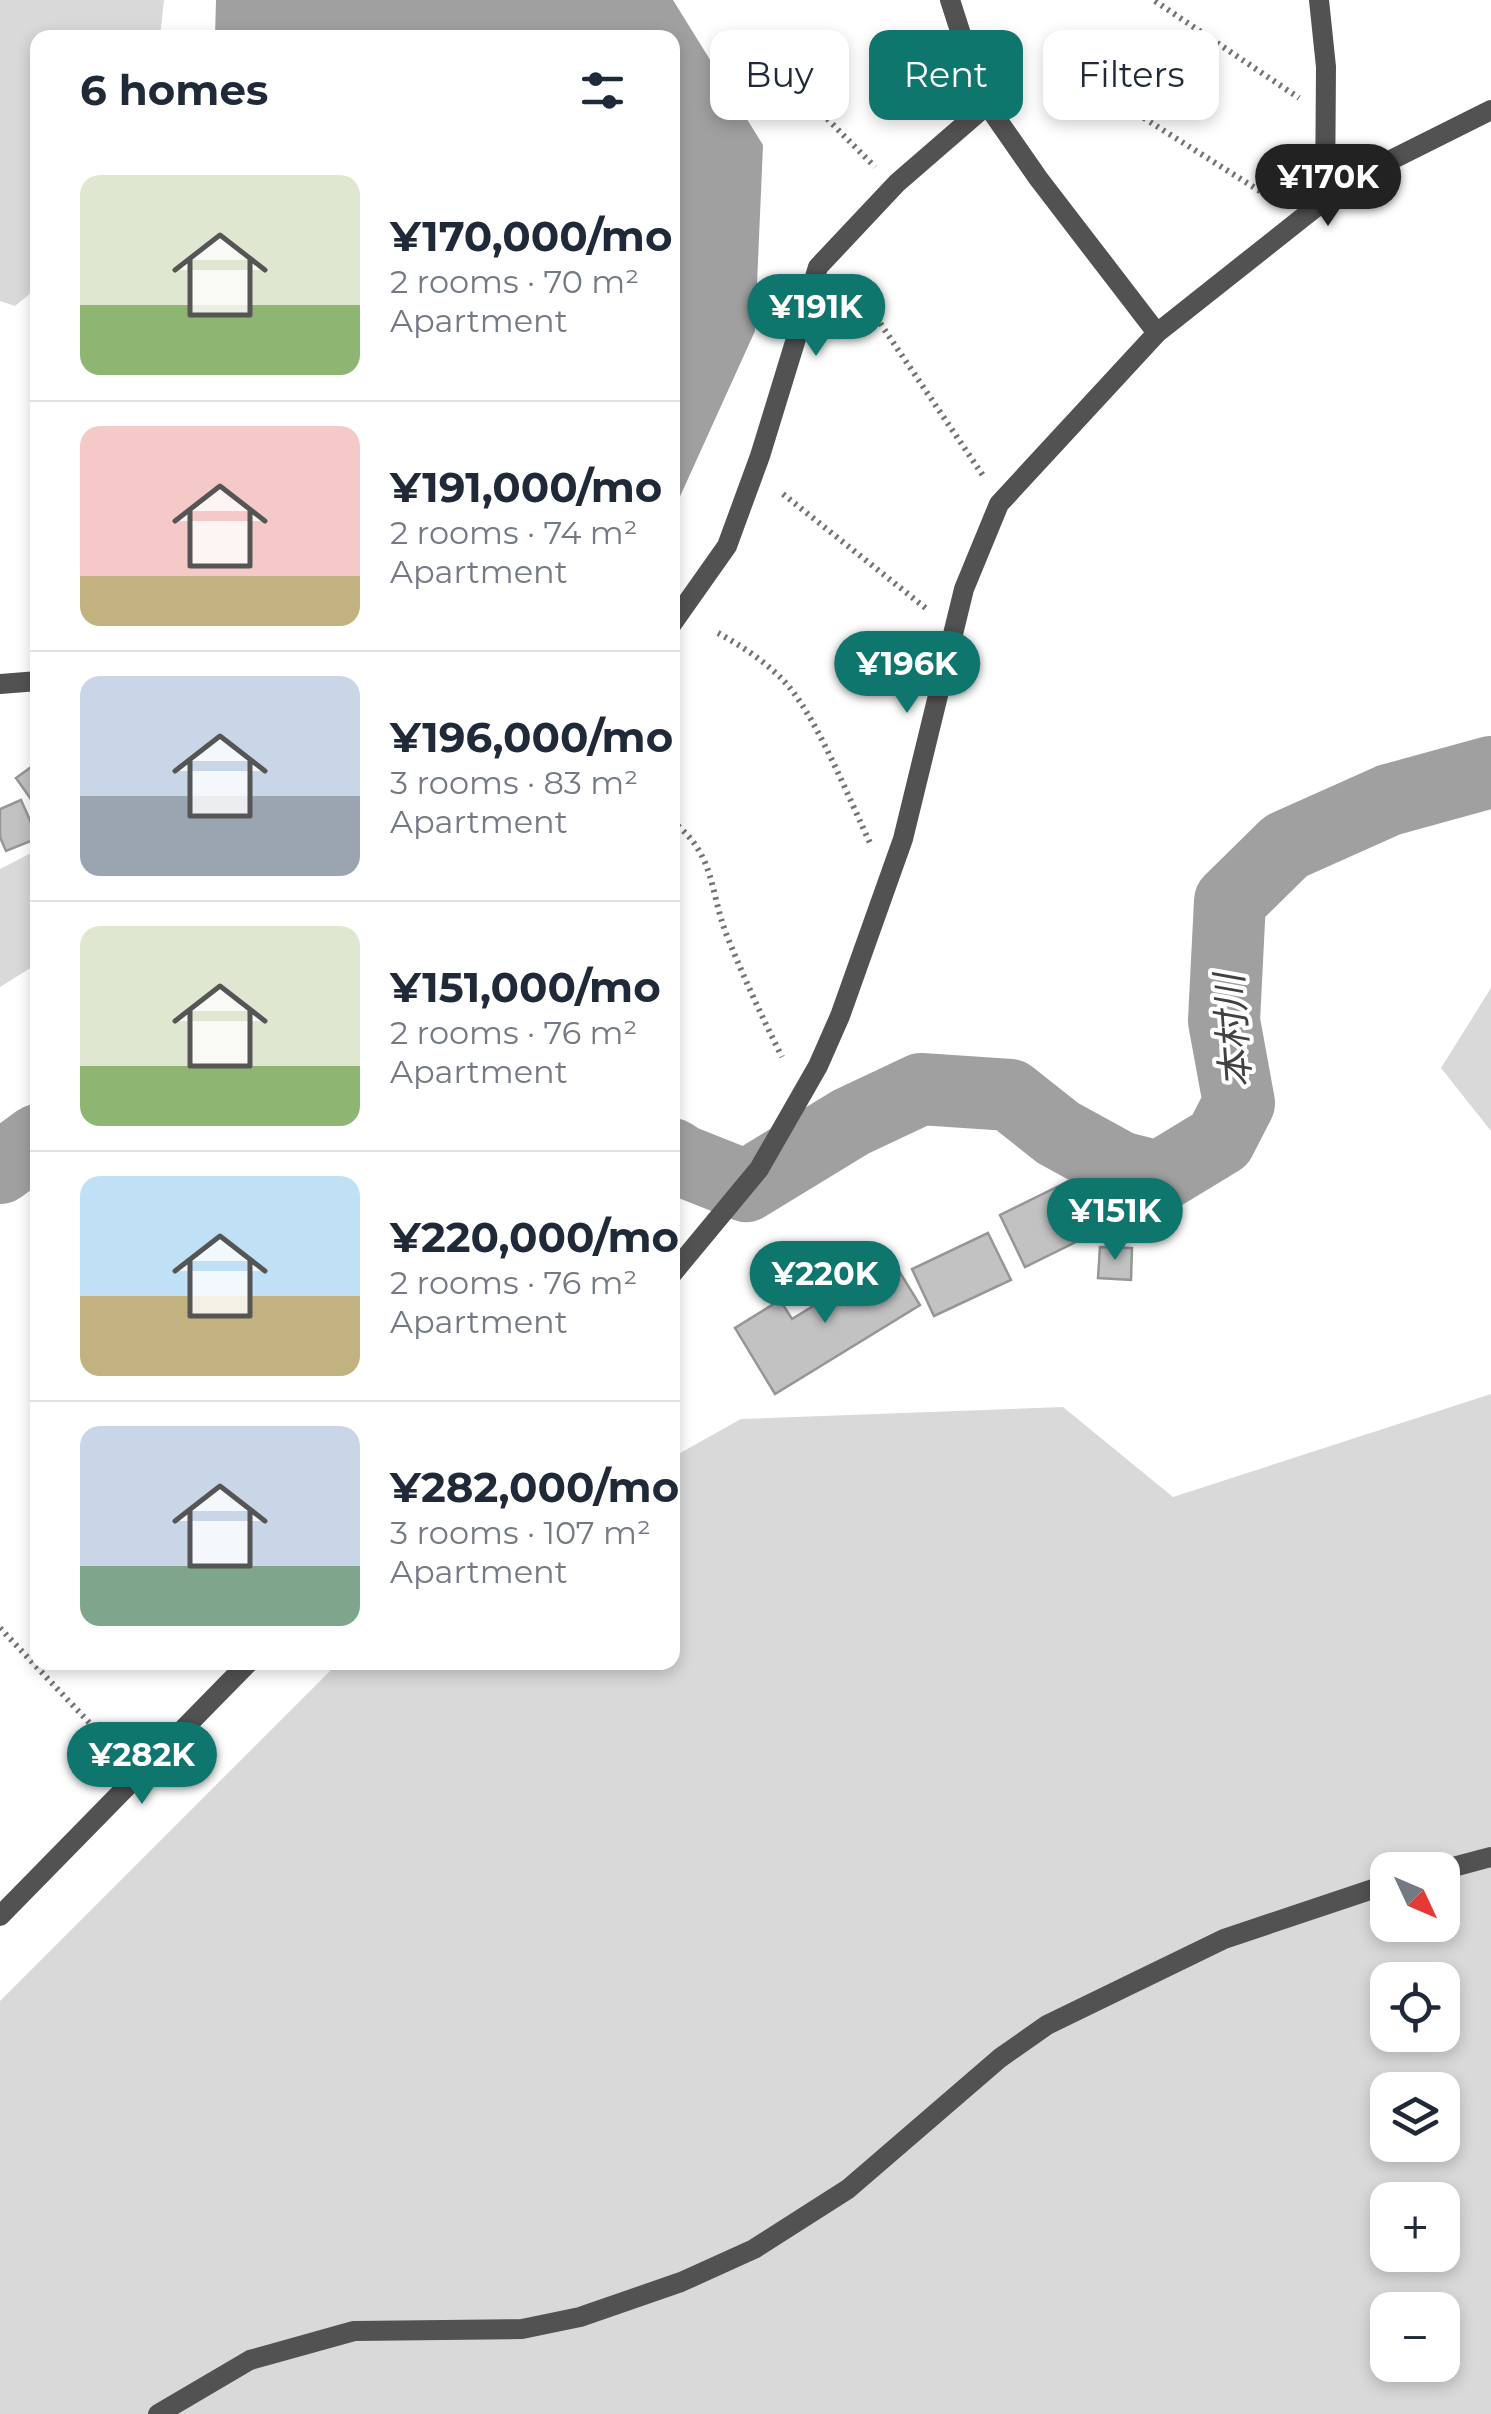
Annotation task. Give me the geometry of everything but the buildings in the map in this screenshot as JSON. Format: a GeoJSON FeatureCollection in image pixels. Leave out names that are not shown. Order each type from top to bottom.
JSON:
{"type":"FeatureCollection","features":[{"type":"Feature","properties":{"kind":"street"},"geometry":{"type":"LineString","coordinates":[[950,0],[960,30]]}},
{"type":"Feature","properties":{"kind":"street"},"geometry":{"type":"LineString","coordinates":[[1319,0],[1326,67],[1325,200]]}},
{"type":"Feature","properties":{"kind":"street"},"geometry":{"type":"LineString","coordinates":[[680,1264],[760,1169],[818,1066],[840,1016],[903,839],[964,589],[999,504],[1157,334],[1349,180],[1491,110]]}},
{"type":"Feature","properties":{"kind":"street"},"geometry":{"type":"LineString","coordinates":[[680,613],[727,546],[760,456],[818,267],[896,182],[969,120]]}},
{"type":"Feature","properties":{"kind":"street"},"geometry":{"type":"LineString","coordinates":[[997,120],[1157,334]]}},
{"type":"Feature","properties":{"kind":"street"},"geometry":{"type":"LineString","coordinates":[[0,684],[30,682]]}},
{"type":"Feature","properties":{"kind":"street"},"geometry":{"type":"LineString","coordinates":[[0,1916],[241,1670]]}},
{"type":"Feature","properties":{"kind":"street"},"geometry":{"type":"LineString","coordinates":[[1460,1865],[1491,1857]]}},
{"type":"Feature","properties":{"kind":"street"},"geometry":{"type":"LineString","coordinates":[[158,2414],[250,2360],[354,2331],[522,2329],[580,2318],[681,2282],[754,2249],[848,2189],[1000,2058],[1047,2026],[1224,1939],[1370,1890]]}},
{"type":"Feature","properties":{"kind":"path"},"geometry":{"type":"LineString","coordinates":[[1154,1],[1308,105]]}},
{"type":"Feature","properties":{"kind":"path"},"geometry":{"type":"LineString","coordinates":[[828,120],[876,168]]}},
{"type":"Feature","properties":{"kind":"path"},"geometry":{"type":"LineString","coordinates":[[1147,120],[1271,198]]}},
{"type":"Feature","properties":{"kind":"path"},"geometry":{"type":"LineString","coordinates":[[851,280],[988,482]]}},
{"type":"Feature","properties":{"kind":"path"},"geometry":{"type":"LineString","coordinates":[[783,494],[929,610]]}},
{"type":"Feature","properties":{"kind":"path"},"geometry":{"type":"LineString","coordinates":[[718,633],[784,680],[806,712],[872,846]]}},
{"type":"Feature","properties":{"kind":"path"},"geometry":{"type":"LineString","coordinates":[[680,826],[690,834],[710,866],[724,926],[748,989],[782,1057]]}},
{"type":"Feature","properties":{"kind":"path"},"geometry":{"type":"LineString","coordinates":[[0,1628],[30,1660]]}},
{"type":"Feature","properties":{"kind":"path"},"geometry":{"type":"LineString","coordinates":[[40,1670],[115,1750]]}},
{"type":"Feature","properties":{"kind":"shaded area"},"geometry":{"type":"Polygon","coordinates":[[[0,0],[164,0],[161,30],[30,30],[30,294],[15,306],[0,301],[0,0]]]}},
{"type":"Feature","properties":{"kind":"shaded area"},"geometry":{"type":"Polygon","coordinates":[[[216,0],[673,0],[710,60],[710,120],[747,120],[763,145],[755,331],[680,497],[680,30],[215,30],[216,0]]]}},
{"type":"Feature","properties":{"kind":"shaded area"},"geometry":{"type":"Polygon","coordinates":[[[30,854],[30,968],[0,987],[0,869],[30,854]]]}},
{"type":"Feature","properties":{"kind":"shaded area"},"geometry":{"type":"Polygon","coordinates":[[[1491,988],[1491,1131],[1441,1068],[1491,988]]]}},
{"type":"Feature","properties":{"kind":"shaded area"},"geometry":{"type":"Polygon","coordinates":[[[1491,1394],[1491,2414],[0,2414],[0,2001],[331,1670],[680,1670],[680,1453],[741,1419],[1063,1407],[1173,1497],[1491,1394]]]}},
{"type":"Feature","properties":{"kind":"waterway","name":"本村川"},"geometry":{"type":"LineString","coordinates":[[680,1159],[746,1186],[851,1122],[921,1089],[1010,1095],[1058,1133],[1120,1167],[1159,1177],[1220,1140],[1239,1103],[1224,1021],[1230,901],[1286,846],[1389,800],[1491,772]]}},
{"type":"Feature","properties":{"kind":"waterway","name":"本村川"},"geometry":{"type":"LineString","coordinates":[[0,1168],[30,1146]]}}]}
